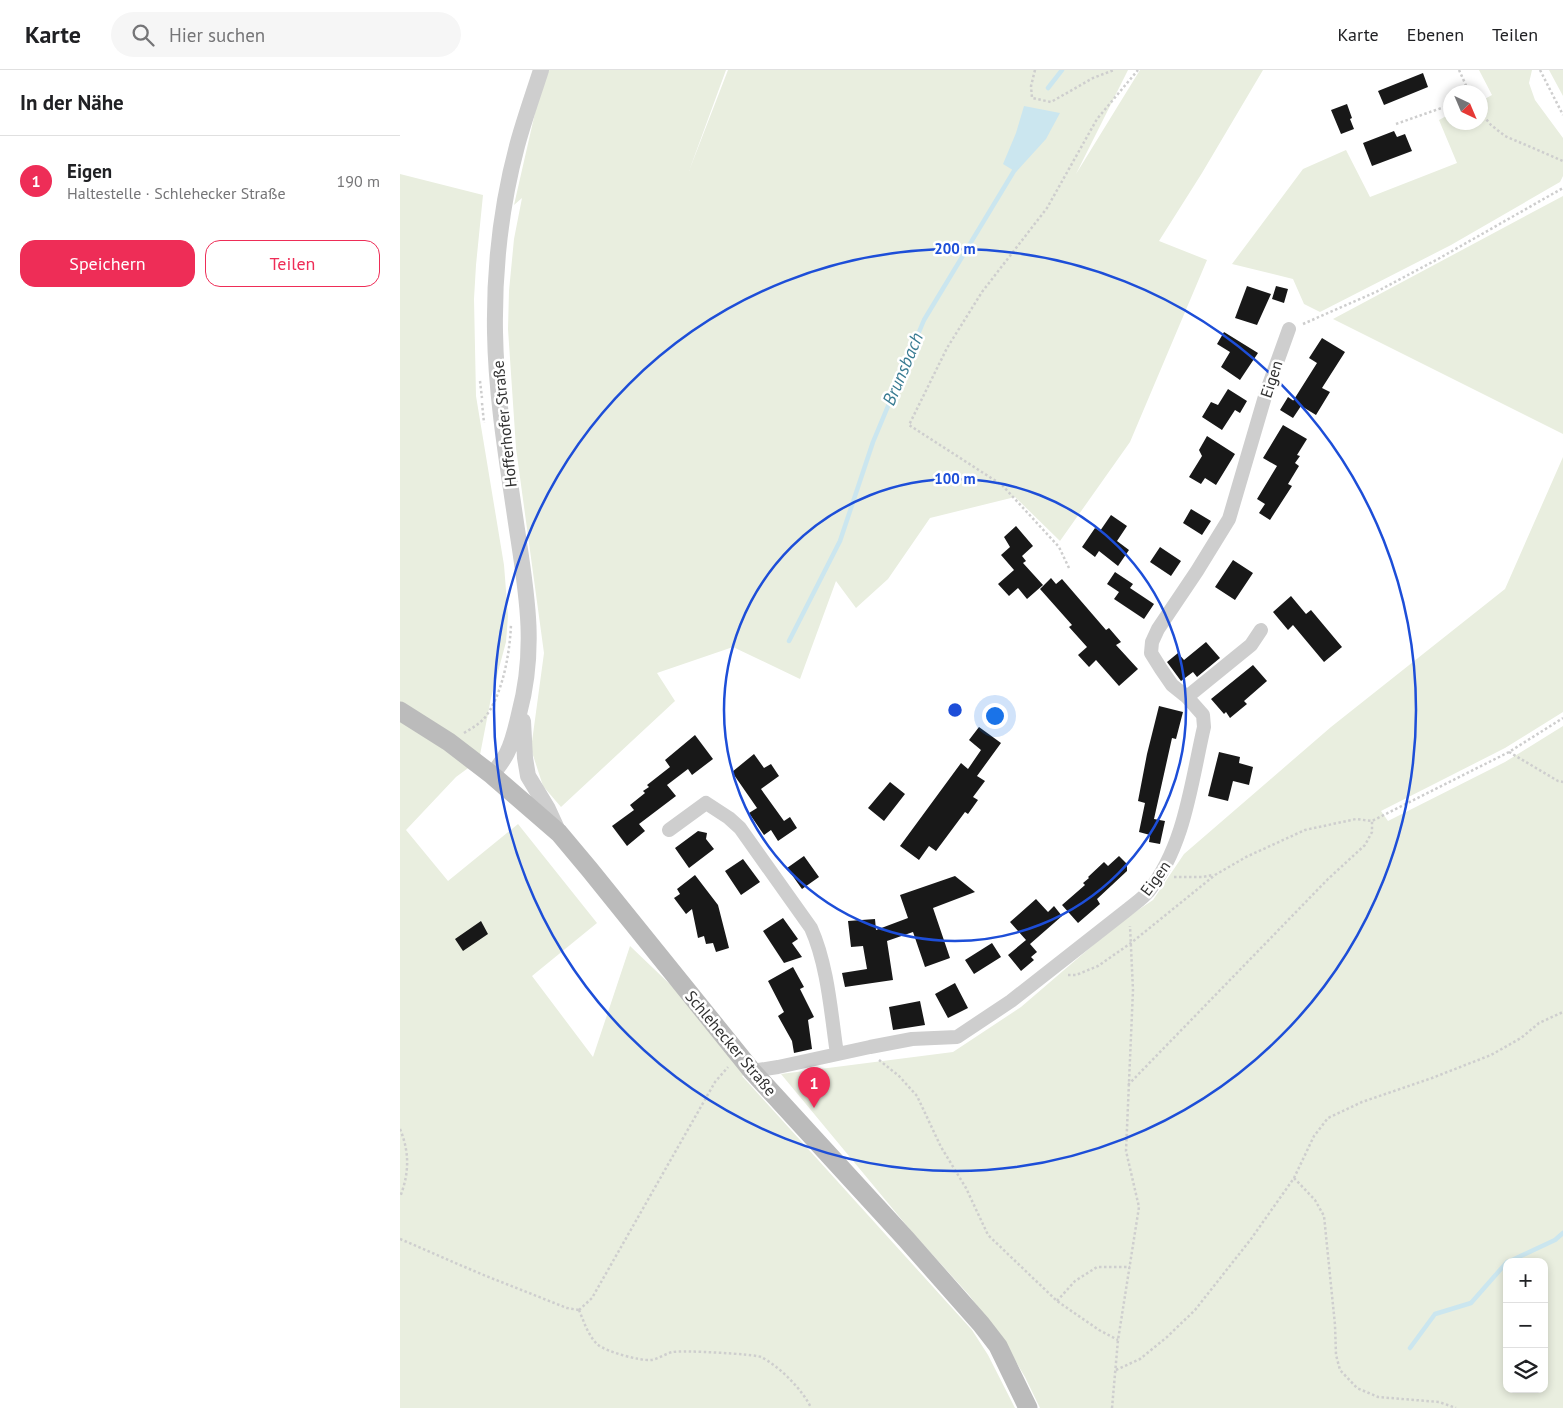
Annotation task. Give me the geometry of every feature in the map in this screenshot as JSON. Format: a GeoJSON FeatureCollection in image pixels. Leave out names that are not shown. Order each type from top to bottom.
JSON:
{"type":"FeatureCollection","features":[{"type":"Feature","properties":{"kind":"main road","name":"Schlehecker Straße"},"geometry":{"type":"LineString","coordinates":[[400,711],[449,742],[492,775],[559,834],[739,1056],[981,1324],[998,1346],[1028,1408]]}},
{"type":"Feature","properties":{"kind":"street","name":"Hofferhofer Straße"},"geometry":{"type":"LineString","coordinates":[[492,775],[506,755],[514,735],[522,703],[528,669],[529,610],[499,402],[495,332],[496,295],[502,217],[510,174],[541,70]]}},
{"type":"Feature","properties":{"kind":"street","name":"Eigen"},"geometry":{"type":"LineString","coordinates":[[752,1071],[912,1039],[957,1037],[1011,1001],[1127,910],[1146,894],[1160,876],[1178,838],[1204,727],[1203,716],[1187,697],[1172,685],[1151,653],[1152,642],[1158,629],[1229,519],[1266,392],[1289,329]]}},
{"type":"Feature","properties":{"kind":"street"},"geometry":{"type":"LineString","coordinates":[[1187,697],[1252,646],[1261,630]]}},
{"type":"Feature","properties":{"kind":"street"},"geometry":{"type":"LineString","coordinates":[[522,703],[525,758],[528,776],[548,808],[559,834]]}},
{"type":"Feature","properties":{"kind":"street"},"geometry":{"type":"LineString","coordinates":[[669,830],[706,803],[729,818],[740,828],[811,928],[818,942],[837,1054]]}},
{"type":"Feature","properties":{"kind":"path"},"geometry":{"type":"LineString","coordinates":[[1035,70],[1031,86],[1032,98],[1051,102],[1093,78],[1114,70]]}},
{"type":"Feature","properties":{"kind":"path"},"geometry":{"type":"LineString","coordinates":[[1069,568],[1059,548],[1002,485],[909,425],[947,348],[982,292],[1047,208],[1097,119],[1138,70]]}},
{"type":"Feature","properties":{"kind":"path"},"geometry":{"type":"LineString","coordinates":[[1459,70],[1466,85]]}},
{"type":"Feature","properties":{"kind":"path"},"geometry":{"type":"LineString","coordinates":[[1540,70],[1563,114]]}},
{"type":"Feature","properties":{"kind":"path"},"geometry":{"type":"LineString","coordinates":[[1396,124],[1443,107]]}},
{"type":"Feature","properties":{"kind":"path"},"geometry":{"type":"LineString","coordinates":[[1488,121],[1505,136],[1563,161]]}},
{"type":"Feature","properties":{"kind":"path"},"geometry":{"type":"LineString","coordinates":[[1289,329],[1376,292],[1563,188]]}},
{"type":"Feature","properties":{"kind":"path"},"geometry":{"type":"LineString","coordinates":[[1068,975],[1076,975],[1098,966],[1131,943],[1215,875],[1246,858],[1305,830],[1356,818],[1372,821],[1509,752],[1563,718]]}},
{"type":"Feature","properties":{"kind":"path"},"geometry":{"type":"LineString","coordinates":[[1509,752],[1558,781],[1563,782]]}},
{"type":"Feature","properties":{"kind":"path"},"geometry":{"type":"LineString","coordinates":[[1128,1085],[1328,879],[1365,845],[1372,832],[1372,821]]}},
{"type":"Feature","properties":{"kind":"path"},"geometry":{"type":"LineString","coordinates":[[1160,876],[1203,877],[1215,875]]}},
{"type":"Feature","properties":{"kind":"path"},"geometry":{"type":"LineString","coordinates":[[1112,1408],[1118,1340],[1139,1207],[1126,1150],[1133,990],[1131,943],[1127,910]]}},
{"type":"Feature","properties":{"kind":"path"},"geometry":{"type":"LineString","coordinates":[[1116,1370],[1140,1359],[1168,1337],[1196,1310],[1251,1239],[1294,1178],[1314,1136],[1328,1118],[1362,1102],[1492,1055],[1521,1038],[1539,1024],[1563,1012]]}},
{"type":"Feature","properties":{"kind":"path"},"geometry":{"type":"LineString","coordinates":[[870,1046],[881,1063],[899,1076],[917,1096],[941,1147],[966,1188],[988,1235],[1057,1301],[1099,1330],[1118,1340]]}},
{"type":"Feature","properties":{"kind":"path"},"geometry":{"type":"LineString","coordinates":[[579,1310],[592,1298],[715,1082],[739,1056]]}},
{"type":"Feature","properties":{"kind":"path"},"geometry":{"type":"LineString","coordinates":[[400,1129],[405,1142],[408,1167],[400,1197]]}},
{"type":"Feature","properties":{"kind":"path"},"geometry":{"type":"LineString","coordinates":[[1294,1178],[1315,1200],[1324,1216],[1335,1325],[1336,1355],[1340,1370],[1357,1388],[1378,1397],[1439,1402],[1456,1408]]}},
{"type":"Feature","properties":{"kind":"path"},"geometry":{"type":"LineString","coordinates":[[400,1239],[481,1274],[567,1308],[579,1310]]}},
{"type":"Feature","properties":{"kind":"path"},"geometry":{"type":"LineString","coordinates":[[1057,1301],[1075,1281],[1098,1267],[1130,1267]]}},
{"type":"Feature","properties":{"kind":"path"},"geometry":{"type":"LineString","coordinates":[[579,1310],[588,1331],[598,1345],[633,1359],[652,1360],[673,1352],[732,1353],[760,1356],[788,1377],[808,1399],[811,1408]]}},
{"type":"Feature","properties":{"kind":"shaded area"},"geometry":{"type":"Polygon","coordinates":[[[549,70],[726,70],[689,171],[728,70],[1128,70],[1076,174],[1140,70],[1263,70],[1159,241],[1207,260],[1130,442],[1060,541],[1015,497],[930,518],[888,579],[856,608],[836,581],[800,679],[733,647],[657,673],[675,701],[561,807],[543,786],[531,749],[544,653],[516,448],[508,329],[509,291],[514,239],[522,198],[514,205],[540,91],[549,70]]]}},
{"type":"Feature","properties":{"kind":"shaded area"},"geometry":{"type":"Polygon","coordinates":[[[1479,70],[1532,70],[1529,83],[1535,100],[1563,138],[1563,176],[1560,182],[1451,245],[1320,312],[1304,304],[1293,279],[1232,264],[1303,169],[1346,150],[1370,197],[1457,163],[1443,130],[1488,130],[1488,97],[1492,95],[1479,70]]]}},
{"type":"Feature","properties":{"kind":"shaded area"},"geometry":{"type":"Polygon","coordinates":[[[1549,70],[1563,70],[1563,96],[1549,70]]]}},
{"type":"Feature","properties":{"kind":"shaded area"},"geometry":{"type":"Polygon","coordinates":[[[1443,118],[1443,130],[1439,120],[1443,118]]]}},
{"type":"Feature","properties":{"kind":"shaded area"},"geometry":{"type":"Polygon","coordinates":[[[400,174],[483,195],[474,299],[476,396],[504,565],[508,616],[506,642],[491,698],[479,760],[456,777],[406,830],[448,881],[518,824],[597,923],[532,976],[593,1057],[630,946],[722,1034],[752,1071],[742,1076],[972,1330],[988,1355],[1015,1408],[400,1408],[400,174]]]}},
{"type":"Feature","properties":{"kind":"shaded area"},"geometry":{"type":"Polygon","coordinates":[[[1563,196],[1563,434],[1333,319],[1563,196]]]}},
{"type":"Feature","properties":{"kind":"shaded area"},"geometry":{"type":"Polygon","coordinates":[[[1563,457],[1563,712],[1505,748],[1381,811],[1388,821],[1505,762],[1563,726],[1563,1408],[1040,1408],[1025,1377],[1004,1342],[969,1295],[912,1232],[781,1074],[953,1052],[1021,1007],[1120,922],[1153,900],[1184,854],[1331,727],[1505,589],[1563,457]]]}},
{"type":"Feature","properties":{"kind":"water"},"geometry":{"type":"Polygon","coordinates":[[[1024,106],[1060,113],[1046,139],[1016,172],[1003,164],[1016,133],[1024,106]]]}},
{"type":"Feature","properties":{"kind":"building"},"geometry":{"type":"Polygon","coordinates":[[[1423,73],[1428,87],[1384,105],[1378,91],[1423,73]]]}},
{"type":"Feature","properties":{"kind":"building"},"geometry":{"type":"Polygon","coordinates":[[[1347,104],[1354,129],[1341,134],[1331,110],[1347,104]]]}},
{"type":"Feature","properties":{"kind":"building"},"geometry":{"type":"Polygon","coordinates":[[[1394,131],[1397,137],[1405,134],[1412,151],[1372,166],[1363,143],[1394,131]]]}},
{"type":"Feature","properties":{"kind":"building"},"geometry":{"type":"Polygon","coordinates":[[[1247,286],[1271,294],[1257,325],[1235,318],[1247,286]]]}},
{"type":"Feature","properties":{"kind":"building"},"geometry":{"type":"Polygon","coordinates":[[[1276,286],[1288,289],[1284,303],[1272,299],[1276,286]]]}},
{"type":"Feature","properties":{"kind":"building"},"geometry":{"type":"Polygon","coordinates":[[[1224,332],[1258,353],[1240,380],[1221,367],[1230,352],[1217,344],[1224,332]]]}},
{"type":"Feature","properties":{"kind":"building"},"geometry":{"type":"Polygon","coordinates":[[[1322,338],[1345,352],[1322,388],[1330,392],[1316,415],[1293,401],[1317,363],[1309,358],[1322,338]]]}},
{"type":"Feature","properties":{"kind":"building"},"geometry":{"type":"Polygon","coordinates":[[[1228,389],[1247,401],[1240,413],[1235,410],[1222,430],[1202,417],[1211,402],[1218,405],[1228,389]]]}},
{"type":"Feature","properties":{"kind":"building"},"geometry":{"type":"Polygon","coordinates":[[[1288,397],[1301,406],[1293,418],[1280,410],[1288,397]]]}},
{"type":"Feature","properties":{"kind":"building"},"geometry":{"type":"Polygon","coordinates":[[[1283,425],[1307,439],[1297,455],[1300,456],[1295,463],[1299,466],[1288,484],[1292,486],[1270,520],[1259,513],[1265,504],[1257,499],[1277,466],[1263,458],[1283,425]]]}},
{"type":"Feature","properties":{"kind":"building"},"geometry":{"type":"Polygon","coordinates":[[[1207,436],[1235,454],[1216,485],[1205,478],[1201,484],[1189,477],[1202,456],[1199,450],[1207,436]]]}},
{"type":"Feature","properties":{"kind":"building"},"geometry":{"type":"Polygon","coordinates":[[[1191,509],[1211,521],[1202,535],[1183,523],[1191,509]]]}},
{"type":"Feature","properties":{"kind":"building"},"geometry":{"type":"Polygon","coordinates":[[[1111,515],[1127,526],[1117,541],[1129,550],[1118,566],[1099,551],[1095,557],[1082,547],[1095,528],[1100,531],[1111,515]]]}},
{"type":"Feature","properties":{"kind":"building"},"geometry":{"type":"Polygon","coordinates":[[[1016,526],[1033,546],[1022,556],[1026,561],[1023,563],[1043,585],[1027,599],[1018,588],[1009,596],[998,584],[1014,570],[1001,555],[1010,547],[1004,537],[1016,526]]]}},
{"type":"Feature","properties":{"kind":"building"},"geometry":{"type":"Polygon","coordinates":[[[1160,547],[1181,561],[1171,576],[1150,562],[1160,547]]]}},
{"type":"Feature","properties":{"kind":"building"},"geometry":{"type":"Polygon","coordinates":[[[1233,560],[1253,573],[1235,600],[1215,587],[1233,560]]]}},
{"type":"Feature","properties":{"kind":"building"},"geometry":{"type":"Polygon","coordinates":[[[1115,572],[1133,584],[1130,588],[1154,604],[1144,619],[1114,599],[1119,592],[1107,584],[1115,572]]]}},
{"type":"Feature","properties":{"kind":"building"},"geometry":{"type":"Polygon","coordinates":[[[1051,578],[1056,584],[1062,579],[1106,630],[1109,628],[1121,642],[1116,645],[1138,669],[1119,686],[1096,660],[1089,667],[1078,655],[1087,647],[1069,627],[1072,625],[1040,589],[1051,578]]]}},
{"type":"Feature","properties":{"kind":"building"},"geometry":{"type":"Polygon","coordinates":[[[1291,596],[1306,614],[1311,610],[1342,647],[1324,662],[1293,625],[1288,630],[1273,612],[1291,596]]]}},
{"type":"Feature","properties":{"kind":"building"},"geometry":{"type":"Polygon","coordinates":[[[1206,642],[1220,658],[1197,677],[1193,672],[1181,681],[1167,662],[1178,653],[1184,660],[1206,642]]]}},
{"type":"Feature","properties":{"kind":"building"},"geometry":{"type":"Polygon","coordinates":[[[1253,665],[1267,681],[1244,701],[1247,704],[1230,718],[1211,699],[1253,665]]]}},
{"type":"Feature","properties":{"kind":"building"},"geometry":{"type":"Polygon","coordinates":[[[1159,706],[1183,712],[1176,739],[1172,738],[1154,819],[1165,821],[1160,844],[1149,842],[1150,835],[1139,832],[1145,803],[1138,801],[1159,706]]]}},
{"type":"Feature","properties":{"kind":"building"},"geometry":{"type":"Polygon","coordinates":[[[979,727],[1001,743],[977,776],[985,781],[973,797],[978,800],[968,814],[965,812],[936,851],[929,846],[919,860],[900,846],[961,763],[968,769],[981,750],[969,740],[979,727]]]}},
{"type":"Feature","properties":{"kind":"building"},"geometry":{"type":"Polygon","coordinates":[[[695,735],[713,759],[692,775],[688,769],[667,785],[676,796],[639,824],[645,831],[627,846],[612,826],[634,810],[630,805],[645,793],[643,791],[649,787],[647,785],[670,767],[665,760],[695,735]]]}},
{"type":"Feature","properties":{"kind":"building"},"geometry":{"type":"Polygon","coordinates":[[[1219,752],[1240,757],[1239,763],[1253,767],[1249,785],[1233,781],[1228,801],[1208,796],[1219,752]]]}},
{"type":"Feature","properties":{"kind":"building"},"geometry":{"type":"Polygon","coordinates":[[[754,754],[764,768],[771,764],[779,776],[761,789],[784,821],[790,817],[797,828],[778,841],[771,830],[764,835],[749,813],[757,808],[732,772],[754,754]]]}},
{"type":"Feature","properties":{"kind":"building"},"geometry":{"type":"Polygon","coordinates":[[[890,782],[905,794],[884,821],[868,808],[890,782]]]}},
{"type":"Feature","properties":{"kind":"building"},"geometry":{"type":"Polygon","coordinates":[[[698,831],[707,833],[706,839],[714,849],[689,868],[675,848],[698,831]]]}},
{"type":"Feature","properties":{"kind":"building"},"geometry":{"type":"Polygon","coordinates":[[[804,856],[819,877],[802,889],[787,868],[804,856]]]}},
{"type":"Feature","properties":{"kind":"building"},"geometry":{"type":"Polygon","coordinates":[[[1119,856],[1127,864],[1127,871],[1097,899],[1100,904],[1078,923],[1062,905],[1085,885],[1083,883],[1104,862],[1108,866],[1119,856]]]}},
{"type":"Feature","properties":{"kind":"building"},"geometry":{"type":"Polygon","coordinates":[[[743,859],[760,882],[741,895],[725,871],[743,859]]]}},
{"type":"Feature","properties":{"kind":"building"},"geometry":{"type":"Polygon","coordinates":[[[695,875],[718,905],[729,948],[716,952],[713,943],[706,944],[704,936],[698,938],[692,909],[686,914],[674,898],[680,894],[677,889],[695,875]]]}},
{"type":"Feature","properties":{"kind":"building"},"geometry":{"type":"Polygon","coordinates":[[[955,876],[975,892],[933,908],[950,958],[925,967],[913,932],[887,941],[893,980],[845,987],[842,973],[867,969],[863,946],[851,947],[848,921],[875,919],[876,930],[908,918],[900,895],[955,876]]]}},
{"type":"Feature","properties":{"kind":"building"},"geometry":{"type":"Polygon","coordinates":[[[1036,899],[1048,912],[1054,906],[1062,916],[1030,944],[1037,952],[1031,957],[1034,960],[1021,971],[1008,955],[1026,940],[1010,922],[1036,899]]]}},
{"type":"Feature","properties":{"kind":"building"},"geometry":{"type":"Polygon","coordinates":[[[783,918],[798,939],[792,943],[802,957],[784,963],[763,931],[783,918]]]}},
{"type":"Feature","properties":{"kind":"building"},"geometry":{"type":"Polygon","coordinates":[[[481,921],[488,934],[463,951],[455,939],[481,921]]]}},
{"type":"Feature","properties":{"kind":"building"},"geometry":{"type":"Polygon","coordinates":[[[992,943],[1001,957],[974,974],[965,960],[992,943]]]}},
{"type":"Feature","properties":{"kind":"building"},"geometry":{"type":"Polygon","coordinates":[[[793,967],[804,987],[800,989],[814,1017],[808,1020],[812,1049],[794,1053],[792,1041],[778,1016],[784,1012],[768,981],[793,967]]]}},
{"type":"Feature","properties":{"kind":"building"},"geometry":{"type":"Polygon","coordinates":[[[955,983],[968,1008],[948,1018],[935,994],[955,983]]]}},
{"type":"Feature","properties":{"kind":"building"},"geometry":{"type":"Polygon","coordinates":[[[920,1001],[925,1025],[893,1030],[889,1007],[920,1001]]]}},
{"type":"Feature","properties":{"kind":"waterway","name":"Brunsbach"},"geometry":{"type":"LineString","coordinates":[[1048,88],[1062,70]]}},
{"type":"Feature","properties":{"kind":"waterway","name":"Brunsbach"},"geometry":{"type":"LineString","coordinates":[[789,641],[840,541],[873,442],[924,320],[1017,166]]}},
{"type":"Feature","properties":{"kind":"waterway"},"geometry":{"type":"LineString","coordinates":[[1517,1258],[1555,1240],[1563,1233]]}},
{"type":"Feature","properties":{"kind":"waterway"},"geometry":{"type":"LineString","coordinates":[[1410,1348],[1435,1314],[1471,1303],[1503,1267]]}},
{"type":"Feature","properties":{"kind":"place","name":"Eigen"},"geometry":{"type":"Point","coordinates":[814,1108]}}]}
